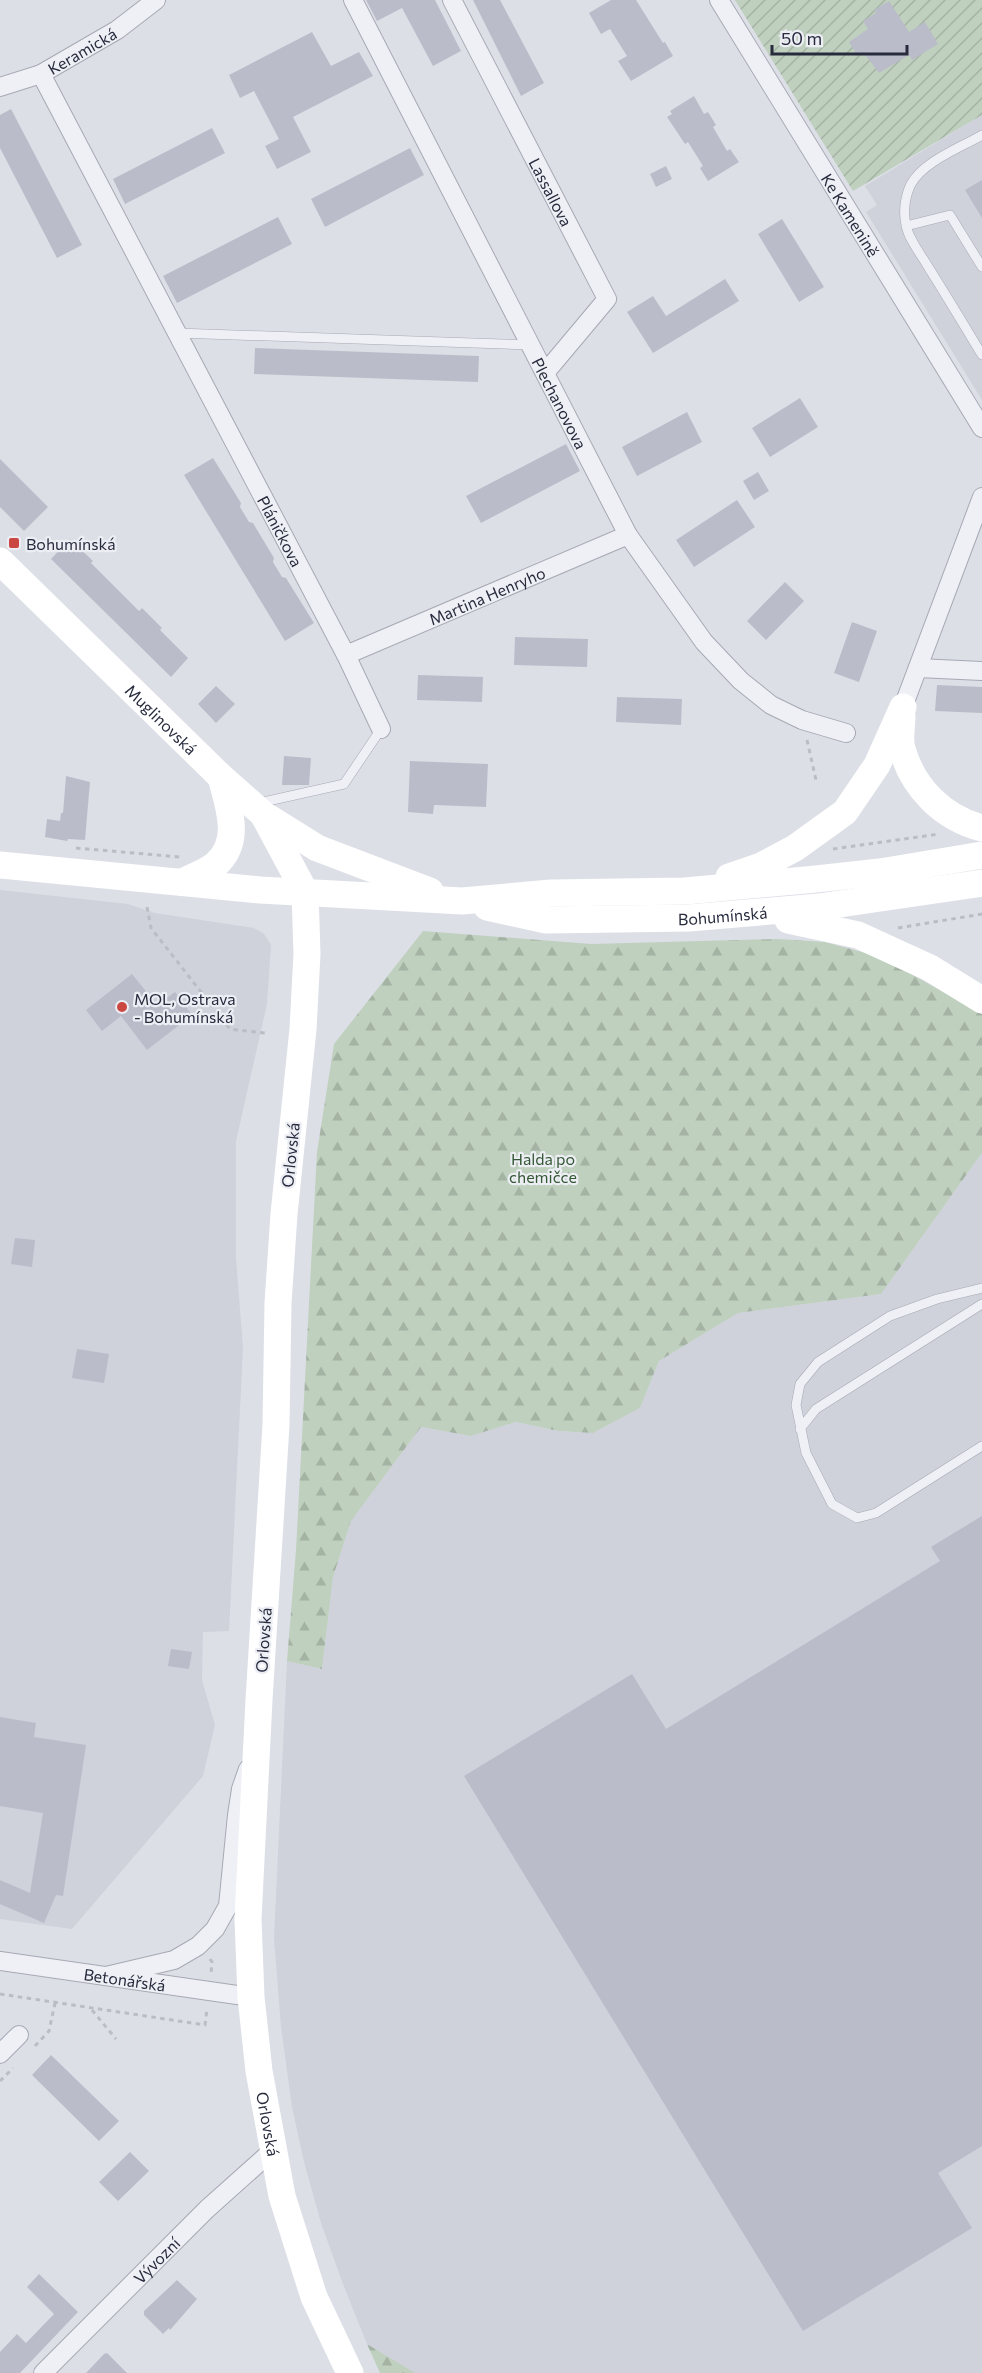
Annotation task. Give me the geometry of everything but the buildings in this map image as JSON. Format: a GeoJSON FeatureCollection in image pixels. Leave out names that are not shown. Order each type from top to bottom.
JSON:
{"type":"FeatureCollection","features":[{"type":"Feature","properties":{"kind":"main road","name":"Muglinovská"},"geometry":{"type":"LineString","coordinates":[[0,561],[221,777],[258,809],[305,892]]}},
{"type":"Feature","properties":{"kind":"main road"},"geometry":{"type":"LineString","coordinates":[[903,707],[901,747],[912,773],[926,795],[951,816],[982,828]]}},
{"type":"Feature","properties":{"kind":"main road"},"geometry":{"type":"LineString","coordinates":[[685,891],[761,866],[795,848],[845,812],[877,765],[903,707]]}},
{"type":"Feature","properties":{"kind":"main road"},"geometry":{"type":"LineString","coordinates":[[182,870],[215,865],[228,850],[232,820],[221,777]]}},
{"type":"Feature","properties":{"kind":"main road"},"geometry":{"type":"LineString","coordinates":[[258,809],[317,848],[378,873],[462,902]]}},
{"type":"Feature","properties":{"kind":"main road","name":"Bohumínská"},"geometry":{"type":"LineString","coordinates":[[462,902],[551,893],[685,891],[880,872],[982,855]]}},
{"type":"Feature","properties":{"kind":"main road","name":"Bohumínská"},"geometry":{"type":"LineString","coordinates":[[0,865],[182,870],[305,892],[462,902],[546,920],[618,920],[754,914],[884,899],[982,883]]}},
{"type":"Feature","properties":{"kind":"main road","name":"Orlovská"},"geometry":{"type":"LineString","coordinates":[[305,892],[307,954],[303,1029],[284,1214],[278,1303],[276,1425],[256,1742],[248,1919],[251,1997],[259,2071],[282,2196],[314,2297],[350,2373]]}},
{"type":"Feature","properties":{"kind":"main road"},"geometry":{"type":"LineString","coordinates":[[754,914],[858,935],[930,968],[982,1000]]}},
{"type":"Feature","properties":{"kind":"street","name":"Keramická"},"geometry":{"type":"LineString","coordinates":[[0,87],[41,74],[117,30],[156,0]]}},
{"type":"Feature","properties":{"kind":"street","name":"Plechanovova"},"geometry":{"type":"LineString","coordinates":[[353,0],[628,535],[704,642],[733,674],[771,705],[802,720],[846,733]]}},
{"type":"Feature","properties":{"kind":"street","name":"Lassallova"},"geometry":{"type":"LineString","coordinates":[[452,0],[607,299],[545,374]]}},
{"type":"Feature","properties":{"kind":"street","name":"Ke Kamenině"},"geometry":{"type":"LineString","coordinates":[[719,0],[982,428]]}},
{"type":"Feature","properties":{"kind":"street","name":"Pláničkova"},"geometry":{"type":"LineString","coordinates":[[41,74],[346,655],[381,729]]}},
{"type":"Feature","properties":{"kind":"street"},"geometry":{"type":"LineString","coordinates":[[903,707],[982,497]]}},
{"type":"Feature","properties":{"kind":"street","name":"Martina Henryho"},"geometry":{"type":"LineString","coordinates":[[346,655],[628,535]]}},
{"type":"Feature","properties":{"kind":"street"},"geometry":{"type":"LineString","coordinates":[[918,668],[982,671]]}},
{"type":"Feature","properties":{"kind":"street"},"geometry":{"type":"LineString","coordinates":[[106,1976],[174,1960],[198,1946],[223,1916],[228,1906],[241,1789],[256,1742]]}},
{"type":"Feature","properties":{"kind":"street","name":"Betonářská"},"geometry":{"type":"LineString","coordinates":[[0,1961],[251,1997]]}},
{"type":"Feature","properties":{"kind":"street"},"geometry":{"type":"LineString","coordinates":[[0,2054],[19,2035]]}},
{"type":"Feature","properties":{"kind":"street","name":"Vývozní"},"geometry":{"type":"LineString","coordinates":[[43,2373],[207,2209],[273,2150]]}},
{"type":"Feature","properties":{"kind":"lane"},"geometry":{"type":"LineString","coordinates":[[982,135],[929,166],[915,179],[906,198],[906,226],[982,355]]}},
{"type":"Feature","properties":{"kind":"lane"},"geometry":{"type":"LineString","coordinates":[[906,226],[950,215],[982,267]]}},
{"type":"Feature","properties":{"kind":"lane"},"geometry":{"type":"LineString","coordinates":[[177,333],[531,345]]}},
{"type":"Feature","properties":{"kind":"lane"},"geometry":{"type":"LineString","coordinates":[[258,809],[276,801],[344,784],[381,729]]}},
{"type":"Feature","properties":{"kind":"lane"},"geometry":{"type":"LineString","coordinates":[[982,1288],[937,1299],[890,1316],[818,1362],[800,1384],[796,1405],[806,1454],[832,1504],[857,1518],[876,1513],[982,1446]]}},
{"type":"Feature","properties":{"kind":"lane"},"geometry":{"type":"LineString","coordinates":[[800,1429],[816,1409],[982,1304]]}},
{"type":"Feature","properties":{"kind":"path"},"geometry":{"type":"LineString","coordinates":[[802,720],[816,780]]}},
{"type":"Feature","properties":{"kind":"path"},"geometry":{"type":"LineString","coordinates":[[828,850],[942,834]]}},
{"type":"Feature","properties":{"kind":"path"},"geometry":{"type":"LineString","coordinates":[[68,847],[182,870]]}},
{"type":"Feature","properties":{"kind":"path"},"geometry":{"type":"LineString","coordinates":[[147,907],[152,928],[230,1029],[265,1033]]}},
{"type":"Feature","properties":{"kind":"path"},"geometry":{"type":"LineString","coordinates":[[891,929],[982,914]]}},
{"type":"Feature","properties":{"kind":"path"},"geometry":{"type":"LineString","coordinates":[[91,2008],[116,2039]]}},
{"type":"Feature","properties":{"kind":"shaded area"},"geometry":{"type":"Polygon","coordinates":[[[982,115],[982,400],[866,212],[877,205],[865,186],[982,115]]]}},
{"type":"Feature","properties":{"kind":"shaded area"},"geometry":{"type":"Polygon","coordinates":[[[0,890],[128,904],[155,913],[254,928],[264,934],[271,945],[267,1004],[236,1141],[236,1258],[243,1348],[229,1631],[203,1632],[202,1680],[215,1725],[203,1776],[72,1929],[0,1919],[0,890]]]}},
{"type":"Feature","properties":{"kind":"shaded area"},"geometry":{"type":"Polygon","coordinates":[[[982,1153],[982,2373],[414,2373],[367,2344],[321,2223],[292,2107],[281,2027],[274,1938],[287,1661],[322,1669],[333,1577],[351,1521],[421,1427],[471,1436],[516,1422],[557,1431],[593,1433],[640,1408],[659,1361],[738,1313],[881,1294],[982,1153]]]}},
{"type":"Feature","properties":{"kind":"green space"},"geometry":{"type":"Polygon","coordinates":[[[735,0],[982,0],[982,115],[853,191],[735,0]]]}},
{"type":"Feature","properties":{"kind":"green space","name":"Halda po chemičce"},"geometry":{"type":"Polygon","coordinates":[[[423,931],[591,944],[778,939],[825,942],[873,955],[982,1014],[982,1153],[881,1294],[738,1313],[659,1361],[640,1408],[593,1433],[558,1431],[516,1422],[471,1436],[421,1427],[351,1521],[333,1577],[322,1669],[287,1661],[296,1550],[317,1152],[334,1044],[423,931]]]}},
{"type":"Feature","properties":{"kind":"green space"},"geometry":{"type":"Polygon","coordinates":[[[367,2344],[415,2373],[380,2373],[367,2344]]]}},
{"type":"Feature","properties":{"kind":"place","name":"Bohumínská"},"geometry":{"type":"Point","coordinates":[14,543]}},
{"type":"Feature","properties":{"kind":"place","name":"MOL, Ostrava - Bohumínská"},"geometry":{"type":"Point","coordinates":[122,1007]}}]}
